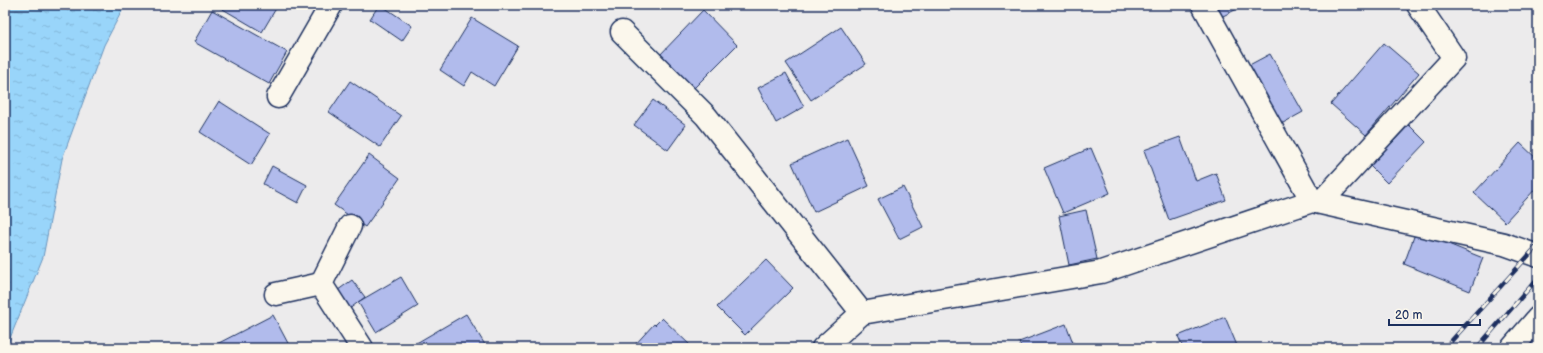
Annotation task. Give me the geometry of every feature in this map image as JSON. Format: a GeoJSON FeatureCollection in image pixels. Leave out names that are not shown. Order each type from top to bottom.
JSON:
{"type":"FeatureCollection","features":[{"type":"Feature","properties":{"kind":"street"},"geometry":{"type":"LineString","coordinates":[[278,97],[331,5]]}},
{"type":"Feature","properties":{"kind":"street"},"geometry":{"type":"LineString","coordinates":[[1203,5],[1316,202],[1504,244],[1538,256]]}},
{"type":"Feature","properties":{"kind":"street"},"geometry":{"type":"LineString","coordinates":[[823,348],[862,313],[1101,272],[1316,202],[1454,58],[1418,5]]}},
{"type":"Feature","properties":{"kind":"street"},"geometry":{"type":"LineString","coordinates":[[622,32],[706,116],[862,313]]}},
{"type":"Feature","properties":{"kind":"street"},"geometry":{"type":"LineString","coordinates":[[321,284],[350,226]]}},
{"type":"Feature","properties":{"kind":"street"},"geometry":{"type":"LineString","coordinates":[[276,294],[321,284]]}},
{"type":"Feature","properties":{"kind":"street"},"geometry":{"type":"LineString","coordinates":[[321,284],[362,348]]}},
{"type":"Feature","properties":{"kind":"street"},"geometry":{"type":"LineString","coordinates":[[1512,348],[1538,318]]}},
{"type":"Feature","properties":{"kind":"water"},"geometry":{"type":"Polygon","coordinates":[[[5,5],[125,5],[104,45],[62,159],[43,257],[6,348],[5,5]]]}},
{"type":"Feature","properties":{"kind":"building"},"geometry":{"type":"Polygon","coordinates":[[[216,5],[278,5],[262,32],[216,5]]]}},
{"type":"Feature","properties":{"kind":"building"},"geometry":{"type":"Polygon","coordinates":[[[379,5],[412,26],[402,41],[370,19],[379,5]]]}},
{"type":"Feature","properties":{"kind":"building"},"geometry":{"type":"Polygon","coordinates":[[[1205,5],[1245,5],[1213,21],[1205,5]]]}},
{"type":"Feature","properties":{"kind":"building"},"geometry":{"type":"Polygon","coordinates":[[[212,10],[287,52],[269,84],[194,42],[212,10]]]}},
{"type":"Feature","properties":{"kind":"building"},"geometry":{"type":"Polygon","coordinates":[[[703,10],[737,45],[691,91],[658,57],[703,10]]]}},
{"type":"Feature","properties":{"kind":"building"},"geometry":{"type":"Polygon","coordinates":[[[472,18],[518,46],[494,86],[472,72],[464,86],[440,70],[472,18]]]}},
{"type":"Feature","properties":{"kind":"building"},"geometry":{"type":"Polygon","coordinates":[[[841,27],[866,64],[811,100],[786,63],[841,27]]]}},
{"type":"Feature","properties":{"kind":"building"},"geometry":{"type":"Polygon","coordinates":[[[1384,43],[1419,73],[1366,135],[1331,104],[1384,43]]]}},
{"type":"Feature","properties":{"kind":"building"},"geometry":{"type":"Polygon","coordinates":[[[1270,54],[1303,112],[1274,128],[1240,70],[1270,54]]]}},
{"type":"Feature","properties":{"kind":"building"},"geometry":{"type":"Polygon","coordinates":[[[786,73],[804,107],[776,123],[758,88],[786,73]]]}},
{"type":"Feature","properties":{"kind":"building"},"geometry":{"type":"Polygon","coordinates":[[[350,81],[401,116],[380,147],[329,112],[350,81]]]}},
{"type":"Feature","properties":{"kind":"building"},"geometry":{"type":"Polygon","coordinates":[[[653,100],[686,125],[668,150],[634,125],[653,100]]]}},
{"type":"Feature","properties":{"kind":"building"},"geometry":{"type":"Polygon","coordinates":[[[219,101],[270,134],[251,165],[200,132],[219,101]]]}},
{"type":"Feature","properties":{"kind":"building"},"geometry":{"type":"Polygon","coordinates":[[[1409,125],[1426,142],[1387,183],[1370,166],[1409,125]]]}},
{"type":"Feature","properties":{"kind":"building"},"geometry":{"type":"Polygon","coordinates":[[[1180,137],[1196,181],[1216,173],[1226,200],[1169,220],[1144,150],[1180,137]]]}},
{"type":"Feature","properties":{"kind":"building"},"geometry":{"type":"Polygon","coordinates":[[[847,138],[869,186],[814,212],[792,163],[847,138]]]}},
{"type":"Feature","properties":{"kind":"building"},"geometry":{"type":"Polygon","coordinates":[[[1520,143],[1538,160],[1538,186],[1505,222],[1474,193],[1520,143]]]}},
{"type":"Feature","properties":{"kind":"building"},"geometry":{"type":"Polygon","coordinates":[[[1091,148],[1110,193],[1063,213],[1044,168],[1091,148]]]}},
{"type":"Feature","properties":{"kind":"building"},"geometry":{"type":"Polygon","coordinates":[[[369,155],[400,178],[365,227],[334,205],[369,155]]]}},
{"type":"Feature","properties":{"kind":"building"},"geometry":{"type":"Polygon","coordinates":[[[272,166],[307,185],[298,203],[263,184],[272,166]]]}},
{"type":"Feature","properties":{"kind":"building"},"geometry":{"type":"Polygon","coordinates":[[[903,187],[923,227],[899,239],[878,199],[903,187]]]}},
{"type":"Feature","properties":{"kind":"building"},"geometry":{"type":"Polygon","coordinates":[[[1086,210],[1097,259],[1069,265],[1059,216],[1086,210]]]}},
{"type":"Feature","properties":{"kind":"building"},"geometry":{"type":"Polygon","coordinates":[[[1416,231],[1483,258],[1470,291],[1404,264],[1416,231]]]}},
{"type":"Feature","properties":{"kind":"building"},"geometry":{"type":"Polygon","coordinates":[[[766,260],[793,288],[745,335],[717,307],[766,260]]]}},
{"type":"Feature","properties":{"kind":"building"},"geometry":{"type":"Polygon","coordinates":[[[401,277],[418,306],[376,332],[358,302],[401,277]]]}},
{"type":"Feature","properties":{"kind":"building"},"geometry":{"type":"Polygon","coordinates":[[[352,280],[365,297],[348,310],[334,293],[352,280]]]}},
{"type":"Feature","properties":{"kind":"building"},"geometry":{"type":"Polygon","coordinates":[[[466,314],[487,348],[408,348],[466,314]]]}},
{"type":"Feature","properties":{"kind":"building"},"geometry":{"type":"Polygon","coordinates":[[[273,315],[290,347],[220,348],[217,344],[273,315]]]}},
{"type":"Feature","properties":{"kind":"building"},"geometry":{"type":"Polygon","coordinates":[[[1225,317],[1238,348],[1183,348],[1178,336],[1225,317]]]}},
{"type":"Feature","properties":{"kind":"building"},"geometry":{"type":"Polygon","coordinates":[[[662,318],[693,348],[632,348],[654,324],[655,325],[662,318]]]}},
{"type":"Feature","properties":{"kind":"building"},"geometry":{"type":"Polygon","coordinates":[[[1066,324],[1075,348],[1021,348],[1019,342],[1066,324]]]}},
{"type":"Feature","properties":{"kind":"railway"},"geometry":{"type":"LineString","coordinates":[[1445,348],[1538,245]]}},
{"type":"Feature","properties":{"kind":"railway"},"geometry":{"type":"LineString","coordinates":[[1477,348],[1538,278]]}}]}
